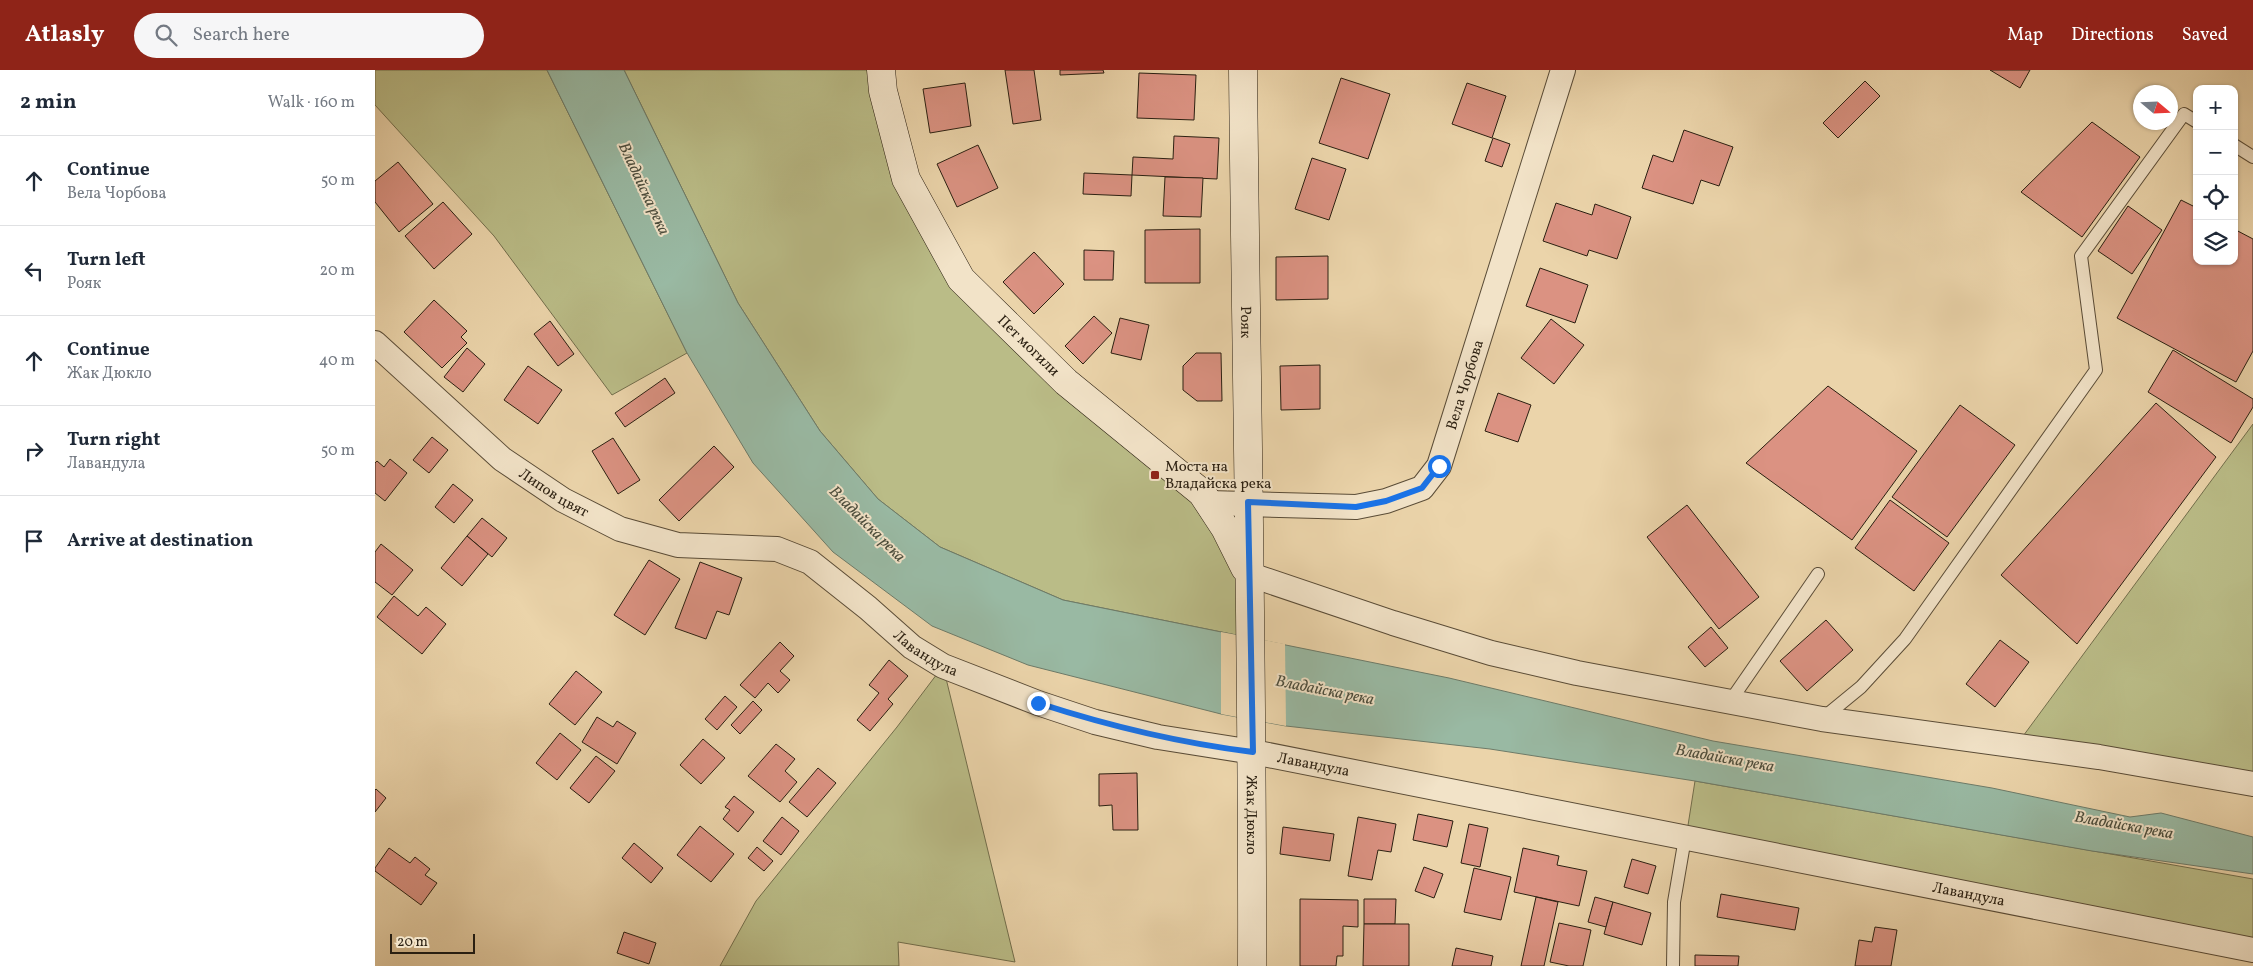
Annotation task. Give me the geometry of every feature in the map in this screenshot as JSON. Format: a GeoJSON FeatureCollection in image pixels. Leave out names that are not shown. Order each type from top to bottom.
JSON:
{"type":"FeatureCollection","features":[{"type":"Feature","properties":{"kind":"street","name":"Пет могили"},"geometry":{"type":"LineString","coordinates":[[881,70],[883,91],[906,179],[961,279],[1066,382],[1202,493],[1225,528],[1248,574]]}},
{"type":"Feature","properties":{"kind":"street","name":"Рояк"},"geometry":{"type":"LineString","coordinates":[[1243,70],[1248,574]]}},
{"type":"Feature","properties":{"kind":"street","name":"Вела Чорбова"},"geometry":{"type":"LineString","coordinates":[[1209,503],[1248,502],[1356,507],[1378,503],[1422,488],[1439,466],[1563,70]]}},
{"type":"Feature","properties":{"kind":"street","name":"Липов цвят"},"geometry":{"type":"LineString","coordinates":[[375,343],[503,459],[563,500],[620,529],[678,544],[777,549]]}},
{"type":"Feature","properties":{"kind":"street","name":"Лавандула"},"geometry":{"type":"LineString","coordinates":[[777,549],[810,562],[868,608],[912,647],[943,666],[1038,703],[1095,722],[1157,737],[1253,752],[2253,950]]}},
{"type":"Feature","properties":{"kind":"street"},"geometry":{"type":"LineString","coordinates":[[1248,574],[1393,623],[1491,653],[1597,677],[1822,719],[2099,757],[2253,784]]}},
{"type":"Feature","properties":{"kind":"street","name":"Жак Дюкло"},"geometry":{"type":"LineString","coordinates":[[1248,574],[1253,752],[1252,966]]}},
{"type":"Feature","properties":{"kind":"lane"},"geometry":{"type":"LineString","coordinates":[[1822,719],[1861,687],[1905,638],[2096,370],[2081,256],[2184,114],[2193,120]]}},
{"type":"Feature","properties":{"kind":"lane"},"geometry":{"type":"LineString","coordinates":[[2238,148],[2253,157]]}},
{"type":"Feature","properties":{"kind":"lane"},"geometry":{"type":"LineString","coordinates":[[1729,703],[1817,574]]}},
{"type":"Feature","properties":{"kind":"lane"},"geometry":{"type":"LineString","coordinates":[[1673,966],[1674,902],[1685,838]]}},
{"type":"Feature","properties":{"kind":"shaded area"},"geometry":{"type":"Polygon","coordinates":[[[375,70],[547,70],[687,353],[612,395],[494,236],[375,105],[375,70]]]}},
{"type":"Feature","properties":{"kind":"shaded area"},"geometry":{"type":"Polygon","coordinates":[[[624,70],[881,70],[883,91],[961,279],[1225,528],[1251,638],[1063,600],[940,547],[878,499],[820,431],[738,303],[624,70]]]}},
{"type":"Feature","properties":{"kind":"shaded area"},"geometry":{"type":"Polygon","coordinates":[[[2253,424],[2253,784],[2015,747],[2253,424]]]}},
{"type":"Feature","properties":{"kind":"shaded area"},"geometry":{"type":"Polygon","coordinates":[[[943,666],[1015,962],[898,942],[899,966],[720,966],[756,901],[897,727],[943,666]]]}},
{"type":"Feature","properties":{"kind":"shaded area"},"geometry":{"type":"Polygon","coordinates":[[[1695,781],[2253,879],[2253,950],[1686,838],[1695,781]]]}},
{"type":"Feature","properties":{"kind":"water","name":"Владайска река"},"geometry":{"type":"Polygon","coordinates":[[[547,70],[624,70],[738,303],[820,431],[878,499],[940,547],[1063,600],[1449,678],[1713,741],[1992,788],[2130,817],[2161,813],[2253,837],[2253,874],[2092,851],[1695,781],[1490,749],[1286,726],[1221,714],[1028,665],[932,626],[833,552],[753,463],[687,353],[547,70]]]}},
{"type":"Feature","properties":{"kind":"pier"},"geometry":{"type":"Polygon","coordinates":[[[1221,632],[1285,644],[1286,726],[1221,714],[1221,632]]]}},
{"type":"Feature","properties":{"kind":"building"},"geometry":{"type":"Polygon","coordinates":[[[1005,70],[1034,70],[1041,120],[1013,124],[1005,70]]]}},
{"type":"Feature","properties":{"kind":"building"},"geometry":{"type":"Polygon","coordinates":[[[1060,70],[1103,70],[1104,73],[1060,75],[1060,70]]]}},
{"type":"Feature","properties":{"kind":"building"},"geometry":{"type":"Polygon","coordinates":[[[1990,70],[2030,70],[2020,88],[1990,70]]]}},
{"type":"Feature","properties":{"kind":"building"},"geometry":{"type":"Polygon","coordinates":[[[1139,73],[1196,75],[1194,120],[1137,118],[1139,73]]]}},
{"type":"Feature","properties":{"kind":"building"},"geometry":{"type":"Polygon","coordinates":[[[1341,78],[1390,94],[1368,159],[1319,143],[1341,78]]]}},
{"type":"Feature","properties":{"kind":"building"},"geometry":{"type":"Polygon","coordinates":[[[1865,81],[1880,96],[1838,138],[1823,123],[1865,81]]]}},
{"type":"Feature","properties":{"kind":"building"},"geometry":{"type":"Polygon","coordinates":[[[965,83],[971,126],[930,133],[923,89],[965,83]]]}},
{"type":"Feature","properties":{"kind":"building"},"geometry":{"type":"Polygon","coordinates":[[[1467,83],[1506,96],[1492,138],[1452,124],[1467,83]]]}},
{"type":"Feature","properties":{"kind":"building"},"geometry":{"type":"Polygon","coordinates":[[[2092,122],[2140,157],[2082,237],[2021,192],[2092,122]]]}},
{"type":"Feature","properties":{"kind":"building"},"geometry":{"type":"Polygon","coordinates":[[[1684,130],[1733,147],[1719,186],[1701,180],[1693,204],[1642,188],[1653,155],[1673,162],[1684,130]]]}},
{"type":"Feature","properties":{"kind":"building"},"geometry":{"type":"Polygon","coordinates":[[[1174,136],[1219,138],[1217,179],[1132,175],[1133,157],[1173,159],[1174,136]]]}},
{"type":"Feature","properties":{"kind":"building"},"geometry":{"type":"Polygon","coordinates":[[[1493,138],[1510,144],[1502,167],[1485,161],[1493,138]]]}},
{"type":"Feature","properties":{"kind":"building"},"geometry":{"type":"Polygon","coordinates":[[[978,145],[998,188],[957,207],[937,164],[978,145]]]}},
{"type":"Feature","properties":{"kind":"building"},"geometry":{"type":"Polygon","coordinates":[[[1312,158],[1346,169],[1329,220],[1295,209],[1312,158]]]}},
{"type":"Feature","properties":{"kind":"building"},"geometry":{"type":"Polygon","coordinates":[[[398,162],[433,204],[399,232],[375,202],[375,181],[398,162]]]}},
{"type":"Feature","properties":{"kind":"building"},"geometry":{"type":"Polygon","coordinates":[[[1084,173],[1132,175],[1131,196],[1083,194],[1084,173]]]}},
{"type":"Feature","properties":{"kind":"building"},"geometry":{"type":"Polygon","coordinates":[[[1165,177],[1203,178],[1201,217],[1163,216],[1165,177]]]}},
{"type":"Feature","properties":{"kind":"building"},"geometry":{"type":"Polygon","coordinates":[[[2181,200],[2193,206],[2193,265],[2238,265],[2238,231],[2253,239],[2253,351],[2236,382],[2117,318],[2181,200]]]}},
{"type":"Feature","properties":{"kind":"building"},"geometry":{"type":"Polygon","coordinates":[[[443,202],[472,234],[434,269],[405,236],[443,202]]]}},
{"type":"Feature","properties":{"kind":"building"},"geometry":{"type":"Polygon","coordinates":[[[1556,203],[1592,215],[1595,204],[1631,217],[1617,259],[1589,250],[1587,256],[1543,241],[1556,203]]]}},
{"type":"Feature","properties":{"kind":"building"},"geometry":{"type":"Polygon","coordinates":[[[2128,206],[2162,230],[2132,274],[2098,251],[2128,206]]]}},
{"type":"Feature","properties":{"kind":"building"},"geometry":{"type":"Polygon","coordinates":[[[1200,229],[1200,283],[1145,283],[1145,230],[1200,229]]]}},
{"type":"Feature","properties":{"kind":"building"},"geometry":{"type":"Polygon","coordinates":[[[1084,250],[1114,251],[1113,280],[1084,280],[1084,250]]]}},
{"type":"Feature","properties":{"kind":"building"},"geometry":{"type":"Polygon","coordinates":[[[1034,252],[1064,284],[1034,314],[1003,282],[1034,252]]]}},
{"type":"Feature","properties":{"kind":"building"},"geometry":{"type":"Polygon","coordinates":[[[1328,256],[1328,299],[1276,300],[1276,257],[1328,256]]]}},
{"type":"Feature","properties":{"kind":"building"},"geometry":{"type":"Polygon","coordinates":[[[1540,268],[1588,285],[1575,323],[1526,306],[1540,268]]]}},
{"type":"Feature","properties":{"kind":"building"},"geometry":{"type":"Polygon","coordinates":[[[434,300],[467,331],[461,337],[467,343],[442,368],[404,332],[434,300]]]}},
{"type":"Feature","properties":{"kind":"building"},"geometry":{"type":"Polygon","coordinates":[[[1094,316],[1112,333],[1083,364],[1065,346],[1094,316]]]}},
{"type":"Feature","properties":{"kind":"building"},"geometry":{"type":"Polygon","coordinates":[[[1120,318],[1149,325],[1141,360],[1111,353],[1120,318]]]}},
{"type":"Feature","properties":{"kind":"building"},"geometry":{"type":"Polygon","coordinates":[[[1551,319],[1584,345],[1554,384],[1521,358],[1551,319]]]}},
{"type":"Feature","properties":{"kind":"building"},"geometry":{"type":"Polygon","coordinates":[[[550,321],[574,354],[558,366],[534,334],[550,321]]]}},
{"type":"Feature","properties":{"kind":"building"},"geometry":{"type":"Polygon","coordinates":[[[467,348],[485,364],[463,392],[444,377],[467,348]]]}},
{"type":"Feature","properties":{"kind":"building"},"geometry":{"type":"Polygon","coordinates":[[[2173,350],[2253,399],[2253,407],[2231,443],[2148,392],[2173,350]]]}},
{"type":"Feature","properties":{"kind":"building"},"geometry":{"type":"Polygon","coordinates":[[[1196,353],[1221,353],[1222,401],[1197,401],[1183,390],[1183,366],[1196,353]]]}},
{"type":"Feature","properties":{"kind":"building"},"geometry":{"type":"Polygon","coordinates":[[[1320,365],[1320,409],[1281,410],[1280,366],[1320,365]]]}},
{"type":"Feature","properties":{"kind":"building"},"geometry":{"type":"Polygon","coordinates":[[[528,366],[562,390],[538,424],[504,400],[528,366]]]}},
{"type":"Feature","properties":{"kind":"building"},"geometry":{"type":"Polygon","coordinates":[[[665,378],[675,393],[625,427],[615,413],[665,378]]]}},
{"type":"Feature","properties":{"kind":"building"},"geometry":{"type":"Polygon","coordinates":[[[1828,386],[1917,451],[1852,540],[1746,463],[1828,386]]]}},
{"type":"Feature","properties":{"kind":"building"},"geometry":{"type":"Polygon","coordinates":[[[1498,393],[1531,405],[1518,442],[1485,431],[1498,393]]]}},
{"type":"Feature","properties":{"kind":"building"},"geometry":{"type":"Polygon","coordinates":[[[2156,403],[2216,457],[2077,644],[2001,575],[2156,403]]]}},
{"type":"Feature","properties":{"kind":"building"},"geometry":{"type":"Polygon","coordinates":[[[1960,405],[2015,445],[1947,537],[1892,497],[1960,405]]]}},
{"type":"Feature","properties":{"kind":"building"},"geometry":{"type":"Polygon","coordinates":[[[432,437],[448,450],[429,473],[413,460],[432,437]]]}},
{"type":"Feature","properties":{"kind":"building"},"geometry":{"type":"Polygon","coordinates":[[[613,438],[640,480],[618,494],[592,451],[613,438]]]}},
{"type":"Feature","properties":{"kind":"building"},"geometry":{"type":"Polygon","coordinates":[[[714,446],[734,467],[679,521],[659,500],[714,446]]]}},
{"type":"Feature","properties":{"kind":"building"},"geometry":{"type":"Polygon","coordinates":[[[390,459],[407,473],[385,501],[375,493],[375,463],[377,461],[384,467],[390,459]]]}},
{"type":"Feature","properties":{"kind":"building"},"geometry":{"type":"Polygon","coordinates":[[[453,484],[473,500],[454,523],[435,507],[453,484]]]}},
{"type":"Feature","properties":{"kind":"building"},"geometry":{"type":"Polygon","coordinates":[[[1890,500],[1949,543],[1914,591],[1855,548],[1890,500]]]}},
{"type":"Feature","properties":{"kind":"building"},"geometry":{"type":"Polygon","coordinates":[[[1687,505],[1759,597],[1719,629],[1647,537],[1687,505]]]}},
{"type":"Feature","properties":{"kind":"building"},"geometry":{"type":"Polygon","coordinates":[[[482,518],[507,538],[492,557],[467,536],[482,518]]]}},
{"type":"Feature","properties":{"kind":"building"},"geometry":{"type":"Polygon","coordinates":[[[467,536],[488,554],[462,586],[441,568],[467,536]]]}},
{"type":"Feature","properties":{"kind":"building"},"geometry":{"type":"Polygon","coordinates":[[[381,544],[413,570],[392,595],[375,582],[375,552],[381,544]]]}},
{"type":"Feature","properties":{"kind":"building"},"geometry":{"type":"Polygon","coordinates":[[[649,560],[680,579],[645,635],[614,615],[649,560]]]}},
{"type":"Feature","properties":{"kind":"building"},"geometry":{"type":"Polygon","coordinates":[[[700,562],[742,578],[729,615],[717,611],[706,639],[675,628],[700,562]]]}},
{"type":"Feature","properties":{"kind":"building"},"geometry":{"type":"Polygon","coordinates":[[[394,596],[418,616],[426,607],[446,624],[422,654],[377,617],[394,596]]]}},
{"type":"Feature","properties":{"kind":"building"},"geometry":{"type":"Polygon","coordinates":[[[1826,620],[1853,650],[1807,691],[1780,661],[1826,620]]]}},
{"type":"Feature","properties":{"kind":"building"},"geometry":{"type":"Polygon","coordinates":[[[1711,627],[1728,648],[1705,667],[1688,647],[1711,627]]]}},
{"type":"Feature","properties":{"kind":"building"},"geometry":{"type":"Polygon","coordinates":[[[2000,640],[2029,662],[1995,707],[1966,684],[2000,640]]]}},
{"type":"Feature","properties":{"kind":"building"},"geometry":{"type":"Polygon","coordinates":[[[780,642],[794,656],[780,671],[790,680],[778,693],[768,683],[755,698],[740,685],[780,642]]]}},
{"type":"Feature","properties":{"kind":"building"},"geometry":{"type":"Polygon","coordinates":[[[889,660],[908,676],[888,699],[893,704],[870,731],[857,720],[879,693],[869,685],[889,660]]]}},
{"type":"Feature","properties":{"kind":"building"},"geometry":{"type":"Polygon","coordinates":[[[576,671],[602,692],[575,725],[549,704],[576,671]]]}},
{"type":"Feature","properties":{"kind":"building"},"geometry":{"type":"Polygon","coordinates":[[[725,696],[737,707],[717,730],[705,719],[725,696]]]}},
{"type":"Feature","properties":{"kind":"building"},"geometry":{"type":"Polygon","coordinates":[[[753,701],[762,710],[740,734],[731,725],[753,701]]]}},
{"type":"Feature","properties":{"kind":"building"},"geometry":{"type":"Polygon","coordinates":[[[597,717],[613,727],[617,721],[636,733],[617,764],[582,742],[597,717]]]}},
{"type":"Feature","properties":{"kind":"building"},"geometry":{"type":"Polygon","coordinates":[[[560,733],[581,750],[557,780],[536,763],[560,733]]]}},
{"type":"Feature","properties":{"kind":"building"},"geometry":{"type":"Polygon","coordinates":[[[703,739],[725,758],[701,784],[680,765],[703,739]]]}},
{"type":"Feature","properties":{"kind":"building"},"geometry":{"type":"Polygon","coordinates":[[[776,744],[795,759],[785,771],[797,782],[780,802],[748,776],[776,744]]]}},
{"type":"Feature","properties":{"kind":"building"},"geometry":{"type":"Polygon","coordinates":[[[596,756],[615,771],[589,803],[570,788],[596,756]]]}},
{"type":"Feature","properties":{"kind":"building"},"geometry":{"type":"Polygon","coordinates":[[[818,768],[836,783],[807,817],[789,802],[818,768]]]}},
{"type":"Feature","properties":{"kind":"building"},"geometry":{"type":"Polygon","coordinates":[[[1137,773],[1138,830],[1113,830],[1112,805],[1099,806],[1099,774],[1137,773]]]}},
{"type":"Feature","properties":{"kind":"building"},"geometry":{"type":"Polygon","coordinates":[[[375,790],[386,798],[375,812],[375,790]]]}},
{"type":"Feature","properties":{"kind":"building"},"geometry":{"type":"Polygon","coordinates":[[[734,796],[754,812],[738,832],[723,819],[730,810],[725,807],[734,796]]]}},
{"type":"Feature","properties":{"kind":"building"},"geometry":{"type":"Polygon","coordinates":[[[1418,814],[1453,821],[1447,847],[1413,840],[1418,814]]]}},
{"type":"Feature","properties":{"kind":"building"},"geometry":{"type":"Polygon","coordinates":[[[782,817],[799,831],[781,855],[763,841],[782,817]]]}},
{"type":"Feature","properties":{"kind":"building"},"geometry":{"type":"Polygon","coordinates":[[[1358,817],[1396,824],[1391,852],[1378,850],[1372,880],[1348,876],[1358,817]]]}},
{"type":"Feature","properties":{"kind":"building"},"geometry":{"type":"Polygon","coordinates":[[[1469,824],[1488,828],[1480,867],[1461,863],[1469,824]]]}},
{"type":"Feature","properties":{"kind":"building"},"geometry":{"type":"Polygon","coordinates":[[[700,826],[734,854],[711,882],[677,855],[700,826]]]}},
{"type":"Feature","properties":{"kind":"building"},"geometry":{"type":"Polygon","coordinates":[[[1283,827],[1334,834],[1330,861],[1280,854],[1283,827]]]}},
{"type":"Feature","properties":{"kind":"building"},"geometry":{"type":"Polygon","coordinates":[[[634,843],[663,868],[651,883],[622,858],[634,843]]]}},
{"type":"Feature","properties":{"kind":"building"},"geometry":{"type":"Polygon","coordinates":[[[757,847],[773,861],[764,871],[748,858],[757,847]]]}},
{"type":"Feature","properties":{"kind":"building"},"geometry":{"type":"Polygon","coordinates":[[[389,848],[410,863],[415,857],[430,869],[425,875],[437,883],[421,905],[375,871],[375,868],[389,848]]]}},
{"type":"Feature","properties":{"kind":"building"},"geometry":{"type":"Polygon","coordinates":[[[1523,848],[1559,856],[1557,865],[1587,871],[1579,906],[1514,892],[1523,848]]]}},
{"type":"Feature","properties":{"kind":"building"},"geometry":{"type":"Polygon","coordinates":[[[1632,859],[1656,866],[1648,894],[1624,887],[1632,859]]]}},
{"type":"Feature","properties":{"kind":"building"},"geometry":{"type":"Polygon","coordinates":[[[1424,867],[1443,874],[1434,898],[1415,891],[1424,867]]]}},
{"type":"Feature","properties":{"kind":"building"},"geometry":{"type":"Polygon","coordinates":[[[1474,868],[1511,877],[1501,920],[1464,912],[1474,868]]]}},
{"type":"Feature","properties":{"kind":"building"},"geometry":{"type":"Polygon","coordinates":[[[1721,894],[1799,908],[1795,930],[1717,917],[1721,894]]]}},
{"type":"Feature","properties":{"kind":"building"},"geometry":{"type":"Polygon","coordinates":[[[1536,897],[1558,902],[1544,966],[1521,966],[1536,897]]]}},
{"type":"Feature","properties":{"kind":"building"},"geometry":{"type":"Polygon","coordinates":[[[1595,897],[1613,902],[1606,927],[1588,922],[1595,897]]]}},
{"type":"Feature","properties":{"kind":"building"},"geometry":{"type":"Polygon","coordinates":[[[1300,899],[1358,900],[1358,927],[1343,926],[1343,956],[1337,956],[1336,966],[1300,966],[1300,899]]]}},
{"type":"Feature","properties":{"kind":"building"},"geometry":{"type":"Polygon","coordinates":[[[1364,899],[1396,899],[1395,924],[1364,924],[1364,899]]]}},
{"type":"Feature","properties":{"kind":"building"},"geometry":{"type":"Polygon","coordinates":[[[1613,902],[1651,913],[1642,945],[1604,934],[1613,902]]]}},
{"type":"Feature","properties":{"kind":"building"},"geometry":{"type":"Polygon","coordinates":[[[1559,923],[1591,930],[1583,966],[1569,966],[1550,962],[1559,923]]]}},
{"type":"Feature","properties":{"kind":"building"},"geometry":{"type":"Polygon","coordinates":[[[1364,924],[1409,924],[1409,966],[1363,966],[1364,924]]]}},
{"type":"Feature","properties":{"kind":"building"},"geometry":{"type":"Polygon","coordinates":[[[1875,927],[1897,930],[1891,966],[1855,966],[1859,940],[1872,942],[1875,927]]]}},
{"type":"Feature","properties":{"kind":"building"},"geometry":{"type":"Polygon","coordinates":[[[624,932],[656,943],[649,964],[617,953],[624,932]]]}},
{"type":"Feature","properties":{"kind":"building"},"geometry":{"type":"Polygon","coordinates":[[[1456,948],[1493,956],[1491,966],[1452,966],[1456,948]]]}},
{"type":"Feature","properties":{"kind":"building"},"geometry":{"type":"Polygon","coordinates":[[[1695,955],[1739,956],[1738,966],[1695,966],[1695,955]]]}},
{"type":"Feature","properties":{"kind":"place","name":"Моста на Владайска река"},"geometry":{"type":"Point","coordinates":[1155,475]}},
{"type":"Feature","properties":{"kind":"route"},"geometry":{"type":"LineString","coordinates":[[1038,703],[1095,722],[1157,737],[1253,752],[1248,502],[1356,507],[1386,501],[1422,488],[1439,466]]}}]}
